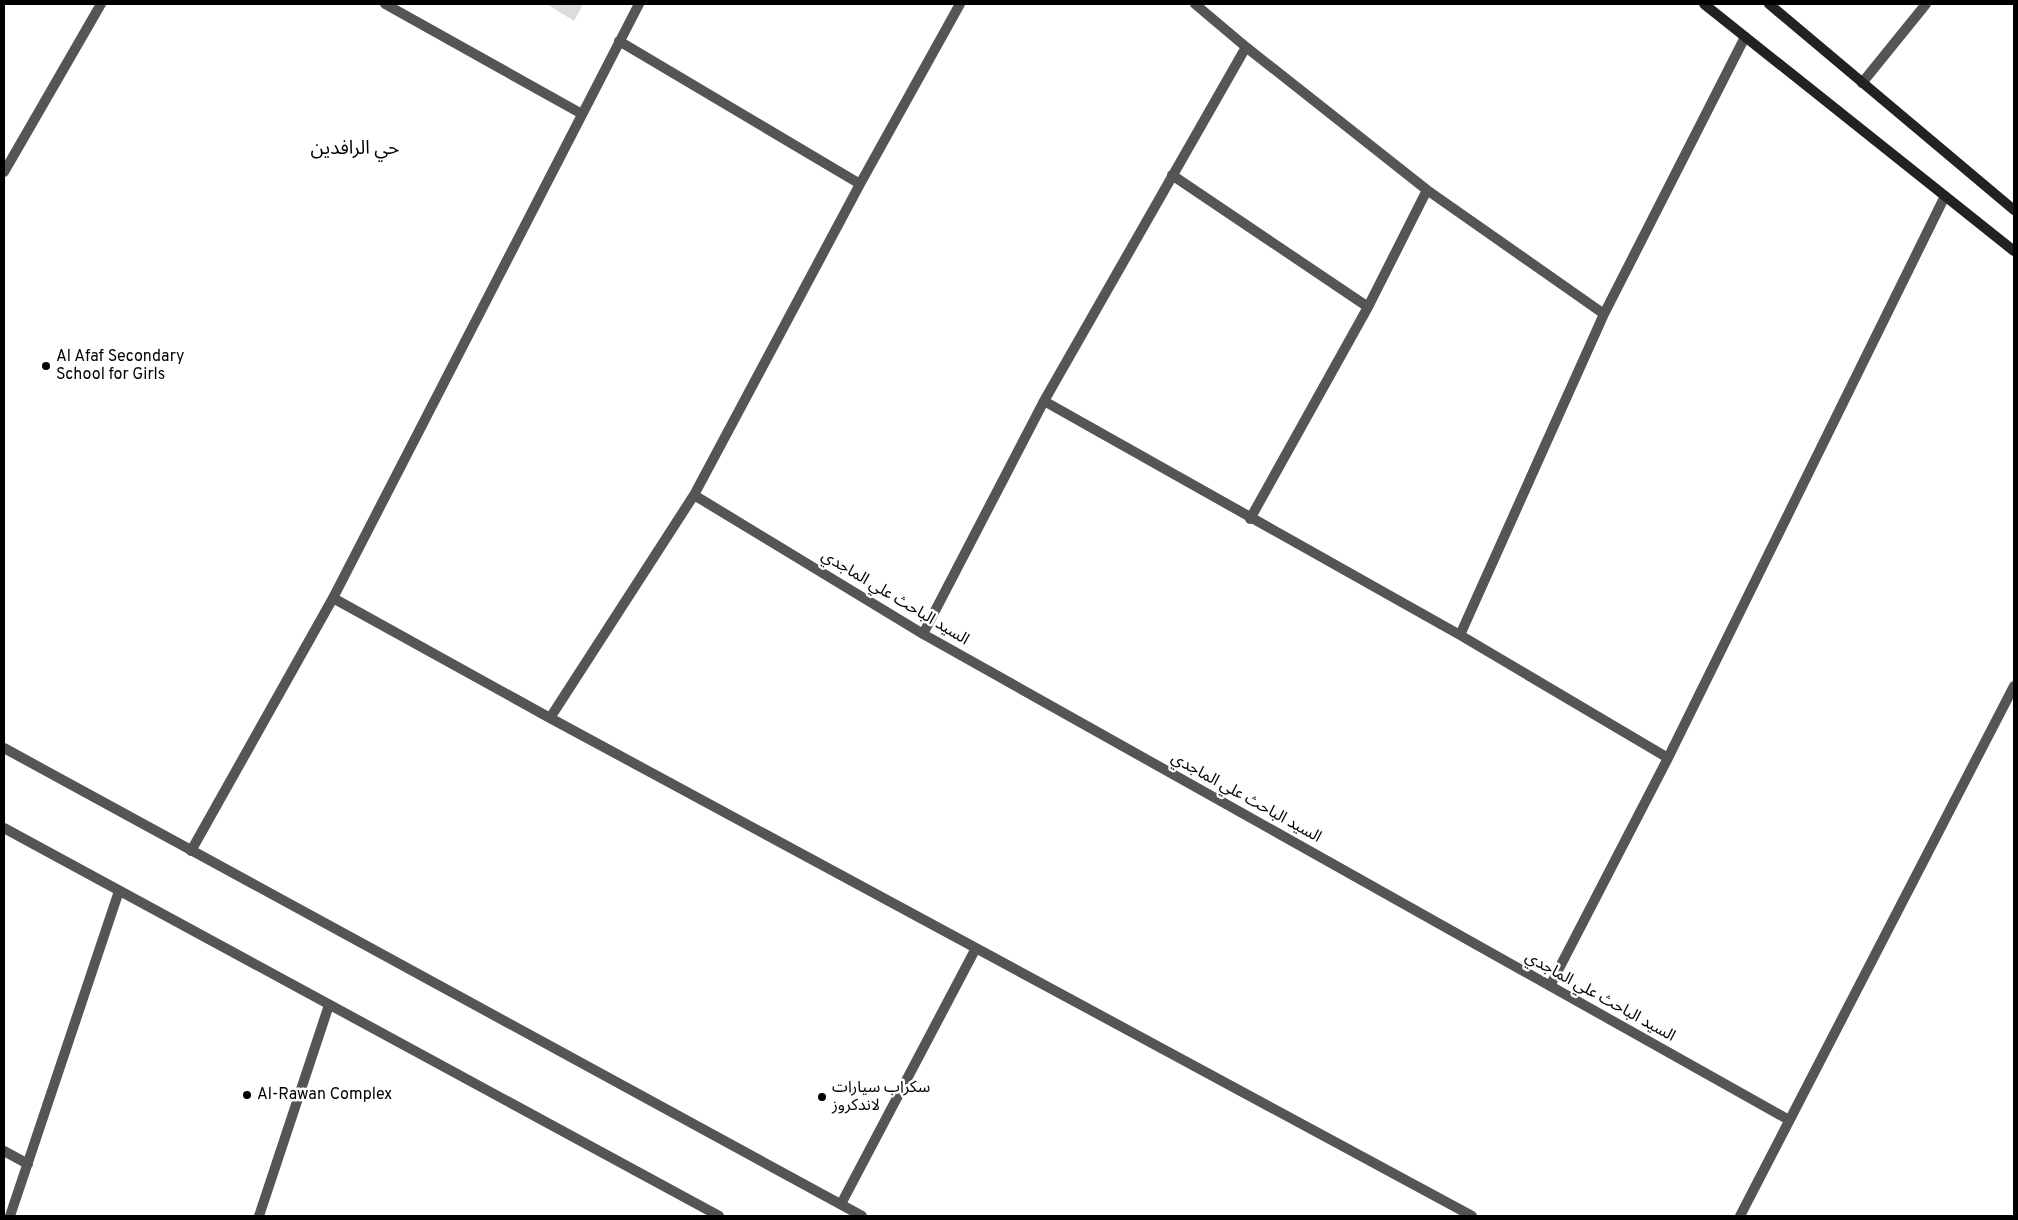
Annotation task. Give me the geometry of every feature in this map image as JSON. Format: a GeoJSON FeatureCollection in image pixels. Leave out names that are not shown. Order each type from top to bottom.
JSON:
{"type":"FeatureCollection","features":[{"type":"Feature","properties":{"kind":"main road"},"geometry":{"type":"LineString","coordinates":[[1704,4],[2014,252]]}},
{"type":"Feature","properties":{"kind":"main road"},"geometry":{"type":"LineString","coordinates":[[1769,4],[2014,210]]}},
{"type":"Feature","properties":{"kind":"street"},"geometry":{"type":"LineString","coordinates":[[4,172],[101,4]]}},
{"type":"Feature","properties":{"kind":"street"},"geometry":{"type":"LineString","coordinates":[[385,4],[582,114]]}},
{"type":"Feature","properties":{"kind":"street"},"geometry":{"type":"LineString","coordinates":[[191,851],[333,598],[639,4]]}},
{"type":"Feature","properties":{"kind":"street"},"geometry":{"type":"LineString","coordinates":[[550,718],[694,495],[860,184],[960,4]]}},
{"type":"Feature","properties":{"kind":"street"},"geometry":{"type":"LineString","coordinates":[[1195,4],[1246,47],[1427,190],[1604,314]]}},
{"type":"Feature","properties":{"kind":"street"},"geometry":{"type":"LineString","coordinates":[[1862,83],[1926,4]]}},
{"type":"Feature","properties":{"kind":"street"},"geometry":{"type":"LineString","coordinates":[[1460,636],[1604,314],[1745,36]]}},
{"type":"Feature","properties":{"kind":"street"},"geometry":{"type":"LineString","coordinates":[[619,41],[860,184]]}},
{"type":"Feature","properties":{"kind":"street"},"geometry":{"type":"LineString","coordinates":[[923,634],[1044,401],[1246,47]]}},
{"type":"Feature","properties":{"kind":"street"},"geometry":{"type":"LineString","coordinates":[[1172,175],[1368,307]]}},
{"type":"Feature","properties":{"kind":"street"},"geometry":{"type":"LineString","coordinates":[[1250,519],[1368,307],[1427,190]]}},
{"type":"Feature","properties":{"kind":"street"},"geometry":{"type":"LineString","coordinates":[[1550,986],[1668,758],[1945,196]]}},
{"type":"Feature","properties":{"kind":"street"},"geometry":{"type":"LineString","coordinates":[[1044,401],[1460,636],[1668,758]]}},
{"type":"Feature","properties":{"kind":"street","name":"السيد الباحث علي الماجدي"},"geometry":{"type":"LineString","coordinates":[[694,495],[923,634],[1789,1120]]}},
{"type":"Feature","properties":{"kind":"street"},"geometry":{"type":"LineString","coordinates":[[333,598],[550,718],[1472,1216]]}},
{"type":"Feature","properties":{"kind":"street"},"geometry":{"type":"LineString","coordinates":[[1740,1216],[2014,686]]}},
{"type":"Feature","properties":{"kind":"street"},"geometry":{"type":"LineString","coordinates":[[4,748],[862,1216]]}},
{"type":"Feature","properties":{"kind":"street"},"geometry":{"type":"LineString","coordinates":[[4,828],[719,1216]]}},
{"type":"Feature","properties":{"kind":"street"},"geometry":{"type":"LineString","coordinates":[[10,1216],[119,891]]}},
{"type":"Feature","properties":{"kind":"street"},"geometry":{"type":"LineString","coordinates":[[841,1204],[976,948]]}},
{"type":"Feature","properties":{"kind":"street"},"geometry":{"type":"LineString","coordinates":[[259,1216],[329,1005]]}},
{"type":"Feature","properties":{"kind":"street"},"geometry":{"type":"LineString","coordinates":[[4,1151],[28,1164]]}},
{"type":"Feature","properties":{"kind":"shaded area"},"geometry":{"type":"Polygon","coordinates":[[[547,4],[583,4],[574,21],[547,4]]]}},
{"type":"Feature","properties":{"kind":"place","name":"Al Afaf Secondary School for Girls"},"geometry":{"type":"Point","coordinates":[46,366]}},
{"type":"Feature","properties":{"kind":"place","name":"Al-Rawan Complex"},"geometry":{"type":"Point","coordinates":[247,1095]}},
{"type":"Feature","properties":{"kind":"place","name":"سكراب سيارات لاندكروز"},"geometry":{"type":"Point","coordinates":[822,1097]}},
{"type":"Feature","properties":{"kind":"district","name":"حي الرافدين"},"geometry":{"type":"Point","coordinates":[355,149]}}]}
